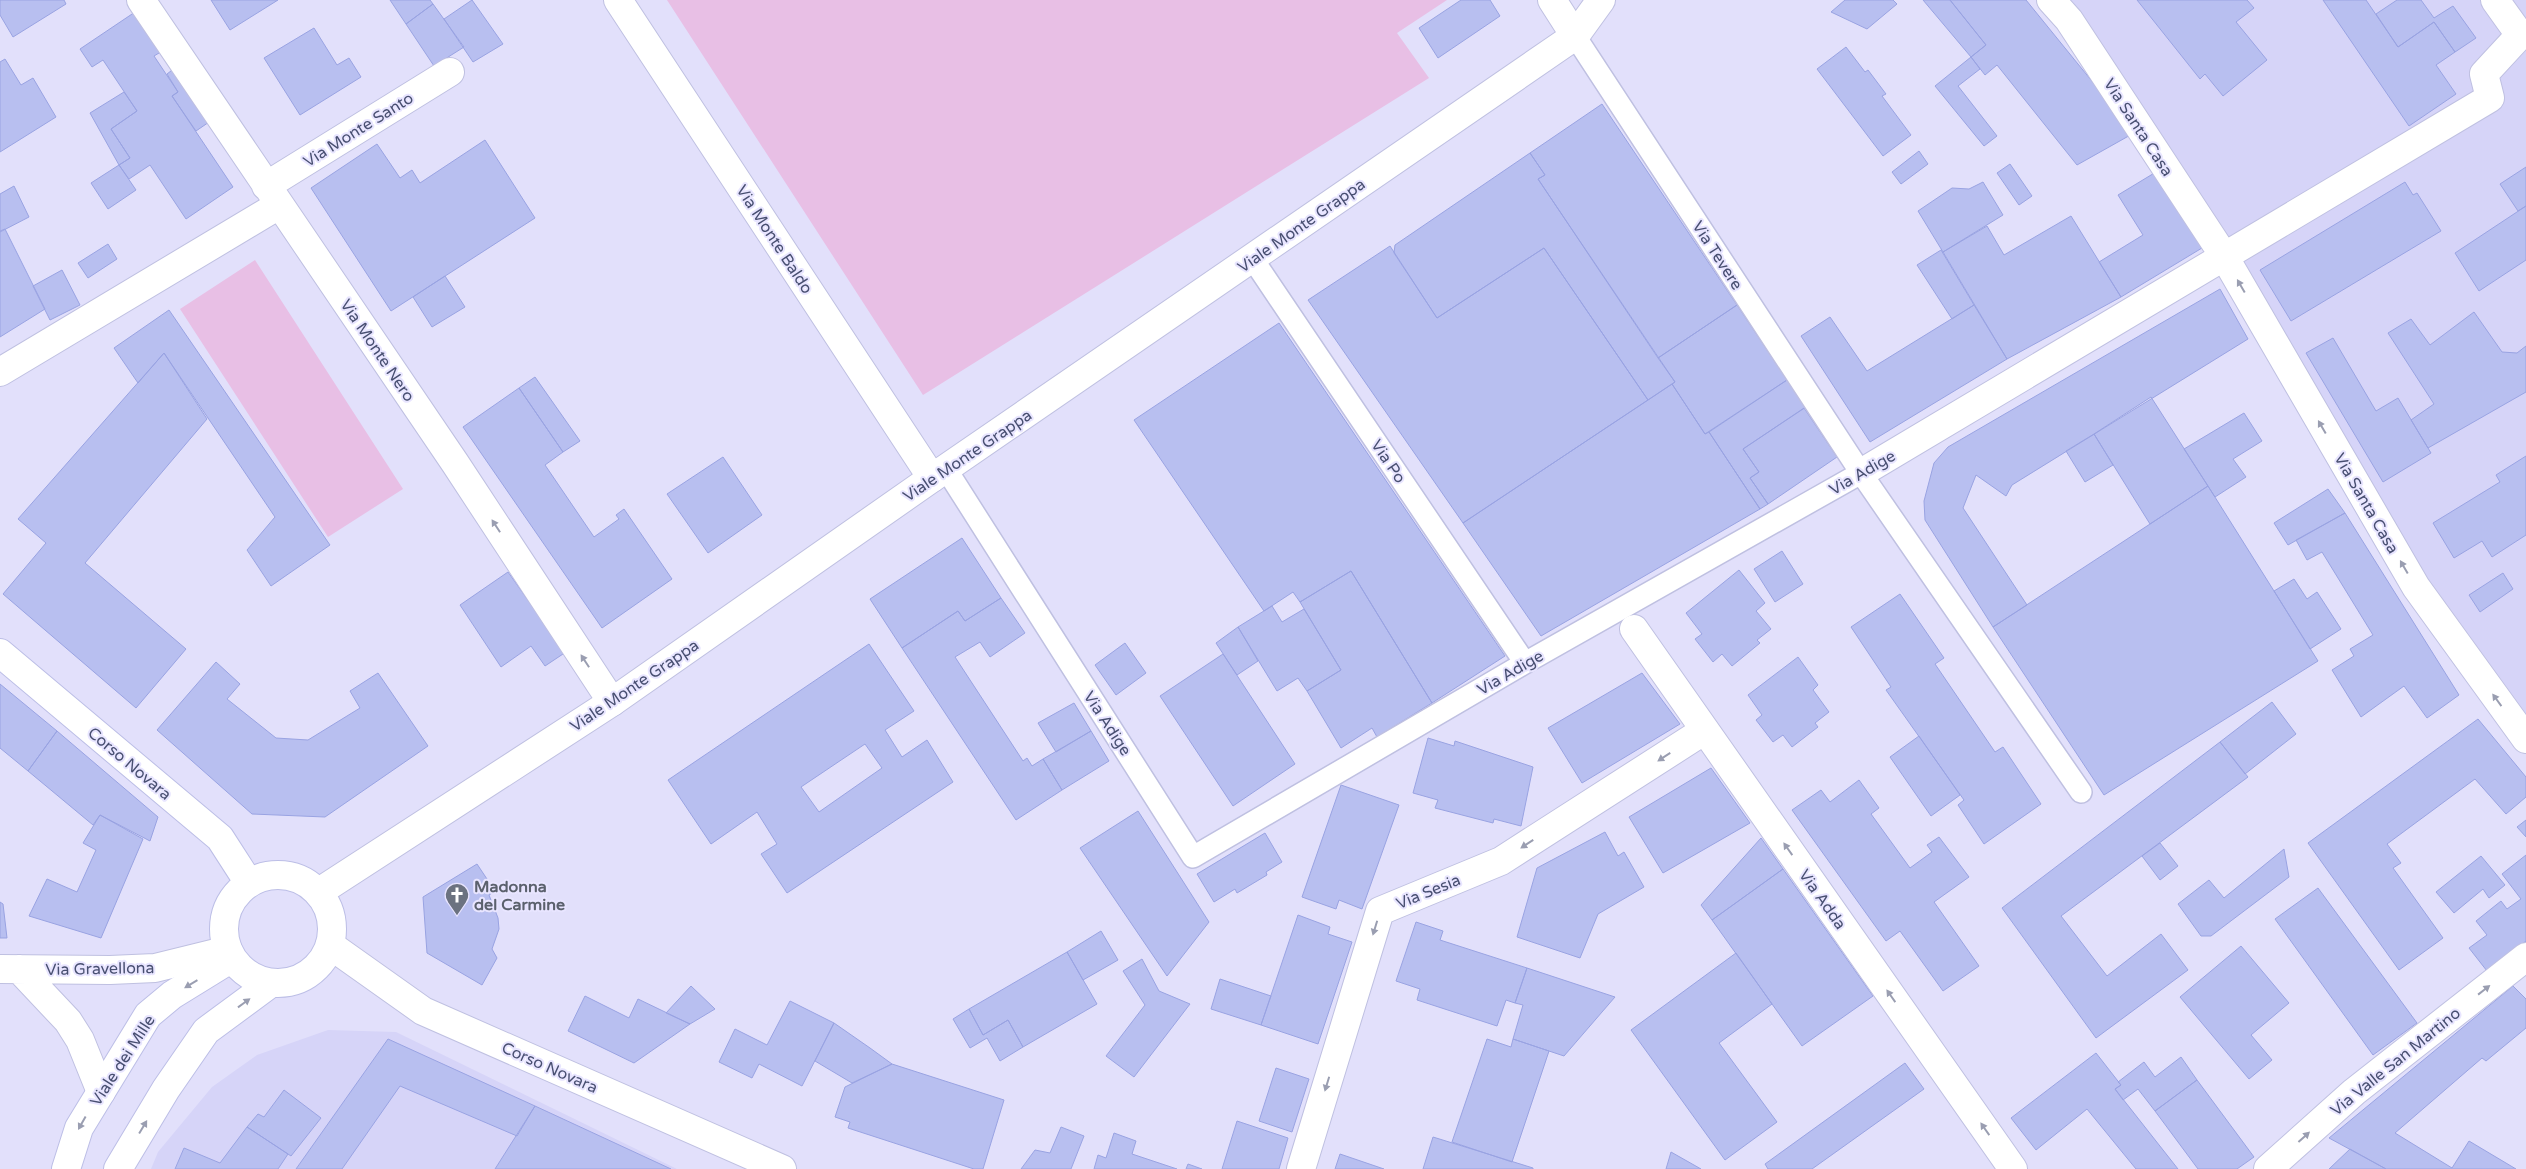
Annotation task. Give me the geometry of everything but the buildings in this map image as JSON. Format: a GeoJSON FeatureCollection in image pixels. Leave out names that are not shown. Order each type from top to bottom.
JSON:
{"type":"FeatureCollection","features":[{"type":"Feature","properties":{"kind":"street","name":"Via Monte Nero"},"geometry":{"type":"LineString","coordinates":[[141,0],[455,463],[612,702]]}},
{"type":"Feature","properties":{"kind":"street","name":"Via Monte Baldo"},"geometry":{"type":"LineString","coordinates":[[618,0],[939,474]]}},
{"type":"Feature","properties":{"kind":"street"},"geometry":{"type":"LineString","coordinates":[[1552,0],[1575,36]]}},
{"type":"Feature","properties":{"kind":"street","name":"Viale Monte Grappa"},"geometry":{"type":"LineString","coordinates":[[318,892],[612,702],[939,474],[1575,36],[1601,0]]}},
{"type":"Feature","properties":{"kind":"street","name":"Via Santa Casa"},"geometry":{"type":"LineString","coordinates":[[2051,0],[2069,20],[2224,256],[2416,588],[2526,740]]}},
{"type":"Feature","properties":{"kind":"street"},"geometry":{"type":"LineString","coordinates":[[2224,256],[2490,98],[2484,74],[2520,35],[2495,0]]}},
{"type":"Feature","properties":{"kind":"street","name":"Via Monte Santo"},"geometry":{"type":"LineString","coordinates":[[0,372],[272,195],[450,72]]}},
{"type":"Feature","properties":{"kind":"street","name":"Via Adige"},"geometry":{"type":"LineString","coordinates":[[1861,473],[2224,256]]}},
{"type":"Feature","properties":{"kind":"street","name":"Via Adda"},"geometry":{"type":"LineString","coordinates":[[1634,628],[2013,1169]]}},
{"type":"Feature","properties":{"kind":"street","name":"Corso Novara"},"geometry":{"type":"LineString","coordinates":[[0,653],[220,838],[249,883]]}},
{"type":"Feature","properties":{"kind":"street","name":"Via Sesia"},"geometry":{"type":"LineString","coordinates":[[1301,1169],[1380,911],[1501,861],[1705,730]]}},
{"type":"Feature","properties":{"kind":"street"},"geometry":{"type":"LineString","coordinates":[[285,875],[303,881],[318,892],[326,903],[333,931],[330,945],[321,962],[308,975],[290,982],[272,983],[256,979],[242,970],[230,954],[224,936],[224,920],[229,906],[237,893],[249,883],[266,876],[285,875]]}},
{"type":"Feature","properties":{"kind":"street","name":"Corso Novara"},"geometry":{"type":"LineString","coordinates":[[330,945],[422,1011],[782,1169]]}},
{"type":"Feature","properties":{"kind":"street","name":"Via Gravellona"},"geometry":{"type":"LineString","coordinates":[[10,969],[110,970],[155,968],[230,954]]}},
{"type":"Feature","properties":{"kind":"street","name":"Viale dei Mille"},"geometry":{"type":"LineString","coordinates":[[66,1169],[79,1128],[148,1015],[172,995],[230,954]]}},
{"type":"Feature","properties":{"kind":"street","name":"Via Valle San Martino"},"geometry":{"type":"LineString","coordinates":[[2268,1169],[2354,1092],[2526,957]]}},
{"type":"Feature","properties":{"kind":"street"},"geometry":{"type":"LineString","coordinates":[[10,969],[68,1021],[80,1040],[101,1092]]}},
{"type":"Feature","properties":{"kind":"street"},"geometry":{"type":"LineString","coordinates":[[118,1169],[166,1089],[206,1031],[272,983]]}},
{"type":"Feature","properties":{"kind":"lane","name":"Via Tevere"},"geometry":{"type":"LineString","coordinates":[[1575,36],[1861,473],[2082,792]]}},
{"type":"Feature","properties":{"kind":"lane","name":"Via Po"},"geometry":{"type":"LineString","coordinates":[[1252,258],[1525,663]]}},
{"type":"Feature","properties":{"kind":"lane","name":"Via Adige"},"geometry":{"type":"LineString","coordinates":[[939,474],[1192,856],[1525,663],[1861,473]]}},
{"type":"Feature","properties":{"kind":"shaded area"},"geometry":{"type":"Polygon","coordinates":[[[667,0],[1447,0],[1397,33],[1429,78],[923,395],[667,0]]]}},
{"type":"Feature","properties":{"kind":"shaded area"},"geometry":{"type":"Polygon","coordinates":[[[2051,0],[2526,0],[2526,739],[2051,0]]]}},
{"type":"Feature","properties":{"kind":"shaded area"},"geometry":{"type":"Polygon","coordinates":[[[255,260],[403,489],[328,537],[180,309],[255,260]]]}},
{"type":"Feature","properties":{"kind":"shaded area"},"geometry":{"type":"Polygon","coordinates":[[[328,1030],[396,1032],[677,1169],[151,1169],[158,1152],[212,1087],[257,1055],[328,1030]]]}},
{"type":"Feature","properties":{"kind":"place","name":"Madonna del Carmine"},"geometry":{"type":"Point","coordinates":[457,916]}}]}
